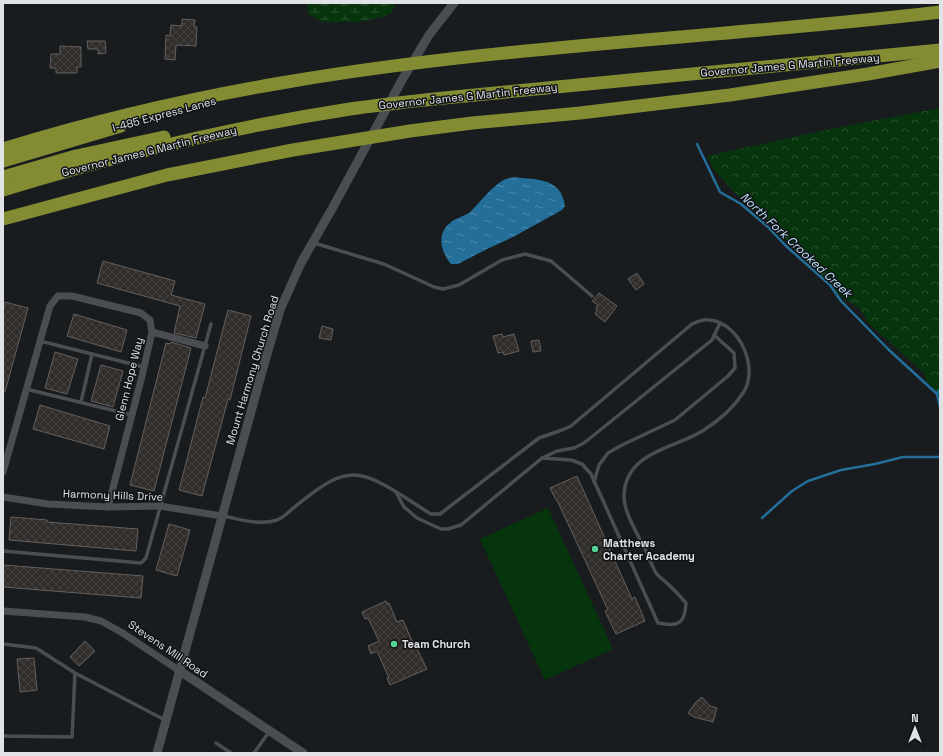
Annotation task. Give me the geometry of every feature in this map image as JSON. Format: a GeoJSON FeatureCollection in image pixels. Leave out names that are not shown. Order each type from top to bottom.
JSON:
{"type":"FeatureCollection","features":[{"type":"Feature","properties":{"kind":"highway"},"geometry":{"type":"LineString","coordinates":[[3,148],[90,124],[219,94],[367,70],[470,57],[940,12]]}},
{"type":"Feature","properties":{"kind":"highway","name":"Governor James G Martin Freeway"},"geometry":{"type":"LineString","coordinates":[[3,190],[100,162],[164,146],[227,132],[350,109],[434,98],[940,50]]}},
{"type":"Feature","properties":{"kind":"highway"},"geometry":{"type":"LineString","coordinates":[[3,220],[167,175],[293,150],[410,131],[472,123],[580,113],[730,95],[868,74],[940,61]]}},
{"type":"Feature","properties":{"kind":"highway","name":"I-485 Express Lanes"},"geometry":{"type":"LineString","coordinates":[[3,161],[163,114],[326,76]]}},
{"type":"Feature","properties":{"kind":"highway","name":"I-485 Express Lanes"},"geometry":{"type":"LineString","coordinates":[[3,177],[76,156],[141,142],[208,129],[323,114]]}},
{"type":"Feature","properties":{"kind":"highway"},"geometry":{"type":"LineString","coordinates":[[3,226],[44,208]]}},
{"type":"Feature","properties":{"kind":"street","name":"Mount Harmony Church Road"},"geometry":{"type":"LineString","coordinates":[[157,753],[280,310],[313,242],[402,80],[430,35],[454,3]]}},
{"type":"Feature","properties":{"kind":"street","name":"Glenn Hope Way"},"geometry":{"type":"LineString","coordinates":[[3,472],[50,306],[58,296],[72,296],[141,313],[150,320],[152,332],[108,506]]}},
{"type":"Feature","properties":{"kind":"street"},"geometry":{"type":"LineString","coordinates":[[152,332],[205,346]]}},
{"type":"Feature","properties":{"kind":"street","name":"Harmony Hills Drive"},"geometry":{"type":"LineString","coordinates":[[3,497],[48,504],[160,506],[222,516]]}},
{"type":"Feature","properties":{"kind":"street","name":"Stevens Mill Road"},"geometry":{"type":"LineString","coordinates":[[3,611],[79,616],[101,621],[121,632],[303,753]]}},
{"type":"Feature","properties":{"kind":"lane"},"geometry":{"type":"LineString","coordinates":[[313,242],[384,264],[434,287],[443,289],[460,285],[502,260],[525,254],[551,261],[592,296]]}},
{"type":"Feature","properties":{"kind":"lane"},"geometry":{"type":"LineString","coordinates":[[222,516],[256,522],[278,520],[322,487],[338,478],[350,475],[362,476],[379,483],[431,514],[440,514],[539,438],[570,426],[692,324],[702,320],[720,322],[730,328],[740,340],[749,362],[748,380],[744,392],[729,410],[704,430],[682,441],[654,452],[635,465],[627,480],[624,496],[627,512],[656,574],[677,592],[686,603],[683,619],[678,623],[670,625],[658,623],[591,474],[582,464],[571,460],[542,458]]}},
{"type":"Feature","properties":{"kind":"lane"},"geometry":{"type":"LineString","coordinates":[[396,493],[404,507],[418,518],[441,529],[448,529],[461,525],[542,458],[557,451],[574,448],[584,443],[712,340],[720,322]]}},
{"type":"Feature","properties":{"kind":"lane"},"geometry":{"type":"LineString","coordinates":[[3,551],[141,563],[146,558],[211,324]]}},
{"type":"Feature","properties":{"kind":"lane"},"geometry":{"type":"LineString","coordinates":[[594,482],[599,465],[608,453],[675,420],[728,376],[734,368],[734,353],[714,335]]}},
{"type":"Feature","properties":{"kind":"lane"},"geometry":{"type":"LineString","coordinates":[[40,341],[144,367]]}},
{"type":"Feature","properties":{"kind":"lane"},"geometry":{"type":"LineString","coordinates":[[81,402],[92,354]]}},
{"type":"Feature","properties":{"kind":"lane"},"geometry":{"type":"LineString","coordinates":[[26,389],[132,415]]}},
{"type":"Feature","properties":{"kind":"lane"},"geometry":{"type":"LineString","coordinates":[[3,644],[36,648],[75,673],[166,720]]}},
{"type":"Feature","properties":{"kind":"lane"},"geometry":{"type":"LineString","coordinates":[[3,736],[72,737],[75,673]]}},
{"type":"Feature","properties":{"kind":"lane"},"geometry":{"type":"LineString","coordinates":[[254,753],[269,731]]}},
{"type":"Feature","properties":{"kind":"lane"},"geometry":{"type":"LineString","coordinates":[[216,743],[232,753]]}},
{"type":"Feature","properties":{"kind":"green space"},"geometry":{"type":"Polygon","coordinates":[[[308,3],[395,3],[392,12],[383,17],[358,22],[322,22],[308,14],[308,3]]]}},
{"type":"Feature","properties":{"kind":"green space"},"geometry":{"type":"Polygon","coordinates":[[[940,108],[940,395],[927,382],[925,374],[866,321],[865,316],[858,307],[844,299],[829,285],[809,260],[791,247],[770,221],[737,195],[714,170],[707,156],[830,129],[940,108]]]}},
{"type":"Feature","properties":{"kind":"green space"},"geometry":{"type":"Polygon","coordinates":[[[548,508],[613,649],[545,680],[480,539],[548,508]]]}},
{"type":"Feature","properties":{"kind":"water"},"geometry":{"type":"Polygon","coordinates":[[[514,177],[548,182],[560,192],[565,206],[562,210],[513,237],[458,264],[451,264],[445,254],[442,243],[443,232],[446,227],[454,220],[469,213],[497,184],[514,177]]]}},
{"type":"Feature","properties":{"kind":"building"},"geometry":{"type":"Polygon","coordinates":[[[182,19],[195,20],[194,27],[197,27],[196,46],[176,45],[175,60],[165,59],[166,35],[170,36],[171,25],[182,26],[182,19]]]}},
{"type":"Feature","properties":{"kind":"building"},"geometry":{"type":"Polygon","coordinates":[[[87,41],[105,41],[106,53],[98,54],[98,49],[88,49],[87,41]]]}},
{"type":"Feature","properties":{"kind":"building"},"geometry":{"type":"Polygon","coordinates":[[[60,46],[81,47],[81,67],[77,67],[77,73],[56,73],[56,68],[50,68],[51,54],[60,54],[60,46]]]}},
{"type":"Feature","properties":{"kind":"building"},"geometry":{"type":"Polygon","coordinates":[[[103,261],[175,281],[171,295],[205,304],[196,338],[174,333],[180,306],[97,283],[103,261]]]}},
{"type":"Feature","properties":{"kind":"building"},"geometry":{"type":"Polygon","coordinates":[[[637,273],[644,284],[636,290],[628,279],[637,273]]]}},
{"type":"Feature","properties":{"kind":"building"},"geometry":{"type":"Polygon","coordinates":[[[599,293],[617,306],[605,322],[595,314],[598,305],[592,301],[599,293]]]}},
{"type":"Feature","properties":{"kind":"building"},"geometry":{"type":"Polygon","coordinates":[[[5,302],[28,308],[5,392],[3,392],[3,310],[5,302]]]}},
{"type":"Feature","properties":{"kind":"building"},"geometry":{"type":"Polygon","coordinates":[[[228,310],[251,316],[230,400],[228,399],[202,496],[179,490],[203,397],[205,398],[228,310]]]}},
{"type":"Feature","properties":{"kind":"building"},"geometry":{"type":"Polygon","coordinates":[[[74,314],[127,330],[121,352],[67,336],[74,314]]]}},
{"type":"Feature","properties":{"kind":"building"},"geometry":{"type":"Polygon","coordinates":[[[322,326],[333,329],[331,340],[319,338],[322,326]]]}},
{"type":"Feature","properties":{"kind":"building"},"geometry":{"type":"Polygon","coordinates":[[[502,334],[503,337],[514,334],[519,351],[504,355],[503,352],[498,353],[493,336],[502,334]]]}},
{"type":"Feature","properties":{"kind":"building"},"geometry":{"type":"Polygon","coordinates":[[[539,340],[541,351],[533,352],[531,341],[539,340]]]}},
{"type":"Feature","properties":{"kind":"building"},"geometry":{"type":"Polygon","coordinates":[[[171,342],[191,348],[154,491],[130,485],[166,343],[171,344],[171,342]]]}},
{"type":"Feature","properties":{"kind":"building"},"geometry":{"type":"Polygon","coordinates":[[[55,352],[78,359],[67,394],[45,388],[55,352]]]}},
{"type":"Feature","properties":{"kind":"building"},"geometry":{"type":"Polygon","coordinates":[[[101,365],[123,371],[113,407],[91,401],[101,365]]]}},
{"type":"Feature","properties":{"kind":"building"},"geometry":{"type":"Polygon","coordinates":[[[40,405],[110,426],[104,449],[33,429],[40,405]]]}},
{"type":"Feature","properties":{"kind":"building","name":"Matthews Charter Academy"},"geometry":{"type":"Polygon","coordinates":[[[577,476],[632,599],[635,597],[645,621],[616,634],[605,611],[608,610],[550,488],[577,476]]]}},
{"type":"Feature","properties":{"kind":"building"},"geometry":{"type":"Polygon","coordinates":[[[11,517],[47,520],[47,522],[138,529],[136,551],[9,540],[11,517]]]}},
{"type":"Feature","properties":{"kind":"building"},"geometry":{"type":"Polygon","coordinates":[[[169,524],[190,530],[177,576],[156,570],[169,524]]]}},
{"type":"Feature","properties":{"kind":"building"},"geometry":{"type":"Polygon","coordinates":[[[3,565],[143,576],[141,598],[3,587],[3,565]]]}},
{"type":"Feature","properties":{"kind":"building","name":"Team Church"},"geometry":{"type":"Polygon","coordinates":[[[386,601],[387,604],[389,603],[397,622],[403,620],[427,669],[390,685],[387,678],[389,678],[377,651],[371,654],[368,646],[379,641],[368,618],[365,619],[362,612],[386,601]]]}},
{"type":"Feature","properties":{"kind":"building"},"geometry":{"type":"Polygon","coordinates":[[[85,641],[95,651],[79,666],[70,657],[85,641]]]}},
{"type":"Feature","properties":{"kind":"building"},"geometry":{"type":"Polygon","coordinates":[[[34,658],[37,690],[20,692],[17,659],[34,658]]]}},
{"type":"Feature","properties":{"kind":"building"},"geometry":{"type":"Polygon","coordinates":[[[702,697],[710,706],[717,708],[713,722],[694,717],[688,713],[696,702],[702,697]]]}},
{"type":"Feature","properties":{"kind":"waterway","name":"North Fork Crooked Creek"},"geometry":{"type":"LineString","coordinates":[[697,144],[720,192],[741,204],[830,285],[841,301],[889,350],[937,394],[940,407]]}},
{"type":"Feature","properties":{"kind":"waterway","name":"North Fork Crooked Creek"},"geometry":{"type":"LineString","coordinates":[[937,394],[940,389]]}},
{"type":"Feature","properties":{"kind":"waterway"},"geometry":{"type":"LineString","coordinates":[[762,518],[792,491],[808,481],[841,470],[903,457],[940,457]]}},
{"type":"Feature","properties":{"kind":"place","name":"Matthews Charter Academy"},"geometry":{"type":"Point","coordinates":[595,549]}},
{"type":"Feature","properties":{"kind":"place","name":"Team Church"},"geometry":{"type":"Point","coordinates":[394,644]}}]}
